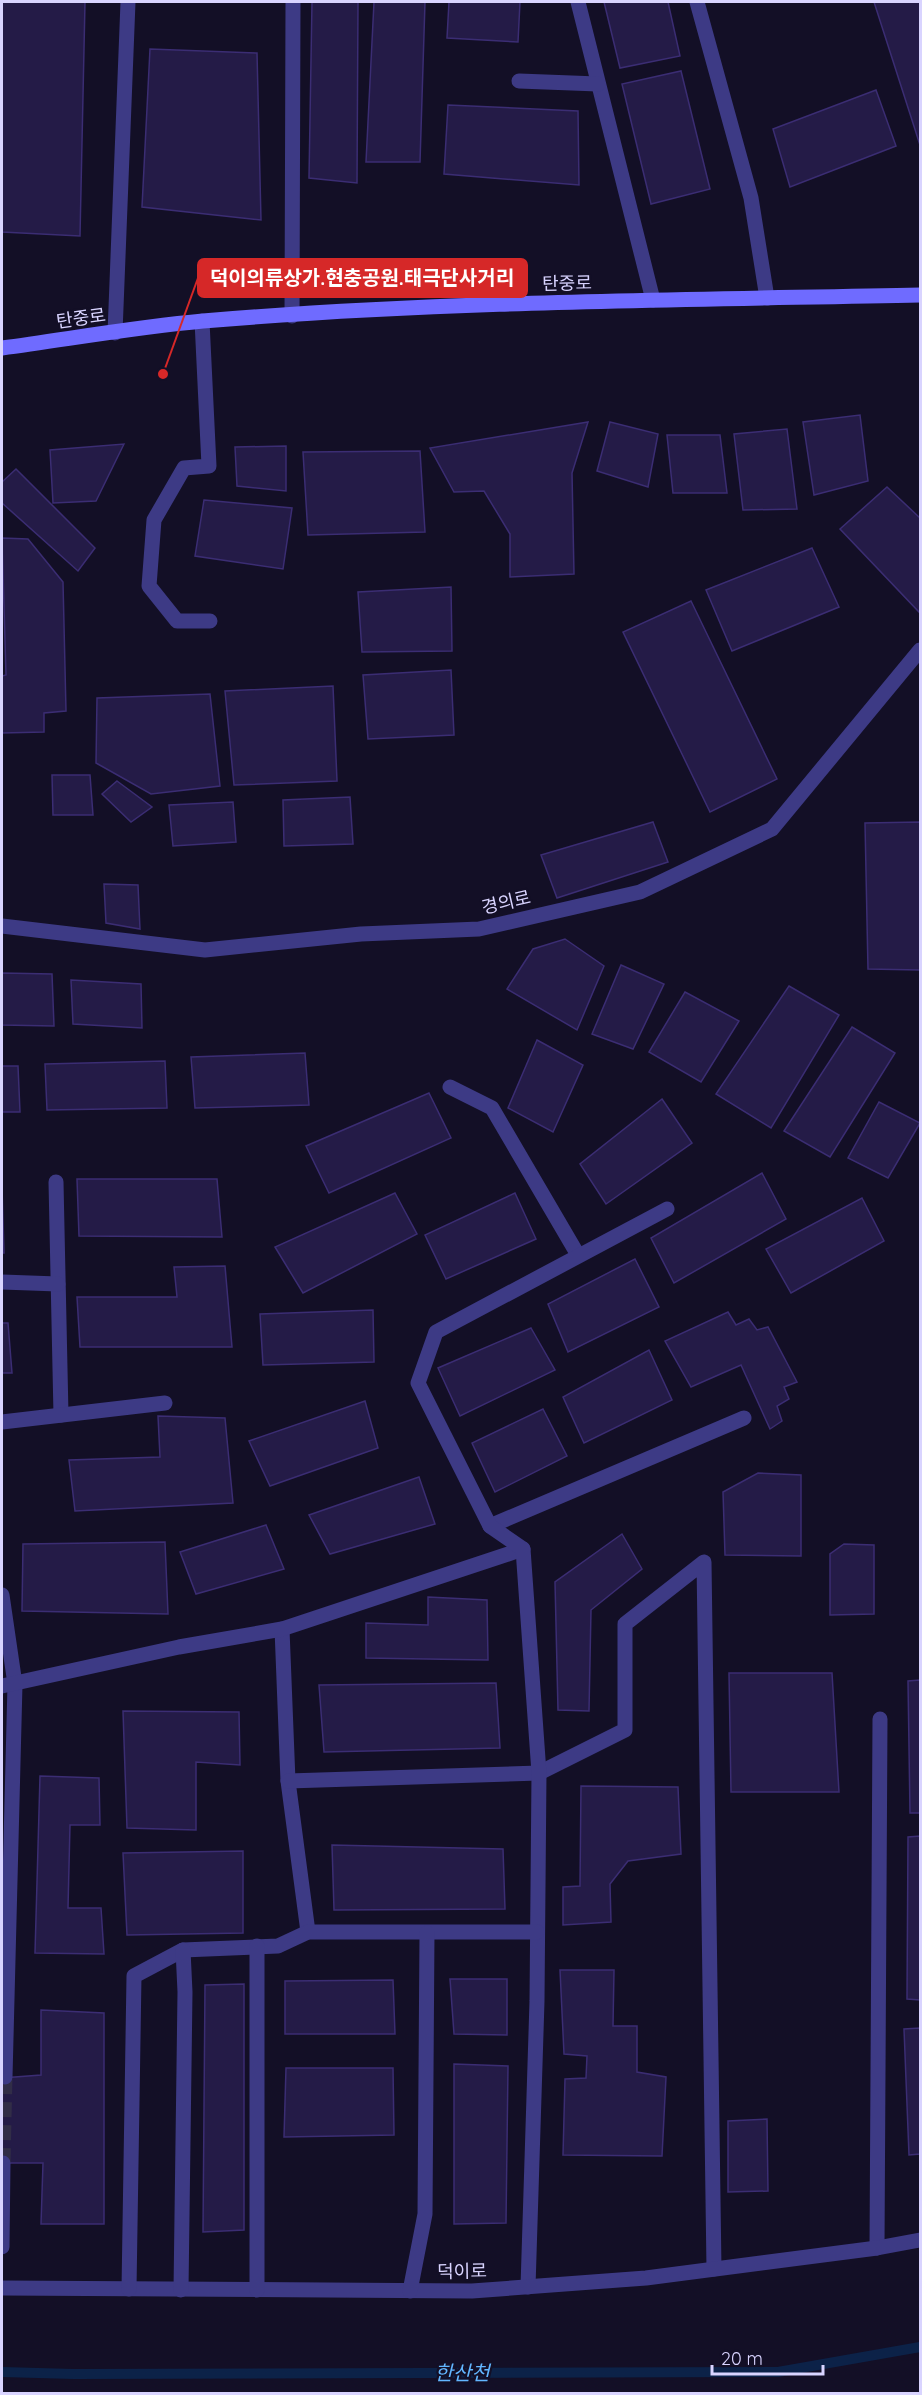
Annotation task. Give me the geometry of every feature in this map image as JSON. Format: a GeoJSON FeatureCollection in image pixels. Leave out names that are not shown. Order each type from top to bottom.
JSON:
{"type":"FeatureCollection","features":[{"type":"Feature","properties":{"kind":"main road","name":"탄중로"},"geometry":{"type":"LineString","coordinates":[[2,348],[202,321],[490,304],[921,295]]}},
{"type":"Feature","properties":{"kind":"street"},"geometry":{"type":"LineString","coordinates":[[115,333],[128,2]]}},
{"type":"Feature","properties":{"kind":"street"},"geometry":{"type":"LineString","coordinates":[[292,2],[292,316]]}},
{"type":"Feature","properties":{"kind":"street"},"geometry":{"type":"LineString","coordinates":[[578,2],[653,300]]}},
{"type":"Feature","properties":{"kind":"street"},"geometry":{"type":"LineString","coordinates":[[697,2],[751,198],[767,298]]}},
{"type":"Feature","properties":{"kind":"street"},"geometry":{"type":"LineString","coordinates":[[519,81],[598,84]]}},
{"type":"Feature","properties":{"kind":"street"},"geometry":{"type":"LineString","coordinates":[[202,321],[209,466],[184,468],[153,520],[149,586],[177,621],[210,621]]}},
{"type":"Feature","properties":{"kind":"street","name":"경의로"},"geometry":{"type":"LineString","coordinates":[[2,926],[204,950],[361,934],[479,929],[640,891],[772,829],[921,650]]}},
{"type":"Feature","properties":{"kind":"street"},"geometry":{"type":"LineString","coordinates":[[450,1087],[492,1108],[579,1255]]}},
{"type":"Feature","properties":{"kind":"street"},"geometry":{"type":"LineString","coordinates":[[56,1182],[61,1415]]}},
{"type":"Feature","properties":{"kind":"street"},"geometry":{"type":"LineString","coordinates":[[523,1549],[490,1526],[418,1383],[436,1332],[667,1209]]}},
{"type":"Feature","properties":{"kind":"street"},"geometry":{"type":"LineString","coordinates":[[2,1282],[58,1284]]}},
{"type":"Feature","properties":{"kind":"street"},"geometry":{"type":"LineString","coordinates":[[2,1422],[165,1402]]}},
{"type":"Feature","properties":{"kind":"street"},"geometry":{"type":"LineString","coordinates":[[490,1526],[744,1418]]}},
{"type":"Feature","properties":{"kind":"street"},"geometry":{"type":"LineString","coordinates":[[8,1685],[178,1647],[282,1629],[523,1549]]}},
{"type":"Feature","properties":{"kind":"street"},"geometry":{"type":"LineString","coordinates":[[523,1549],[539,1773],[528,2287]]}},
{"type":"Feature","properties":{"kind":"street"},"geometry":{"type":"LineString","coordinates":[[288,1781],[539,1773],[625,1730],[625,1624],[704,1562],[714,2269]]}},
{"type":"Feature","properties":{"kind":"street"},"geometry":{"type":"LineString","coordinates":[[2,1594],[8,1685],[5,2078]]}},
{"type":"Feature","properties":{"kind":"street"},"geometry":{"type":"LineString","coordinates":[[282,1629],[288,1781],[308,1932]]}},
{"type":"Feature","properties":{"kind":"street"},"geometry":{"type":"LineString","coordinates":[[877,2248],[880,1719]]}},
{"type":"Feature","properties":{"kind":"street"},"geometry":{"type":"LineString","coordinates":[[129,2289],[134,1976],[183,1950],[278,1946],[308,1932],[537,1932]]}},
{"type":"Feature","properties":{"kind":"street"},"geometry":{"type":"LineString","coordinates":[[410,2291],[425,2214],[427,1932]]}},
{"type":"Feature","properties":{"kind":"street"},"geometry":{"type":"LineString","coordinates":[[257,1947],[257,2290]]}},
{"type":"Feature","properties":{"kind":"street"},"geometry":{"type":"LineString","coordinates":[[181,2290],[185,1992],[183,1950]]}},
{"type":"Feature","properties":{"kind":"street"},"geometry":{"type":"LineString","coordinates":[[2,2247],[3,2163]]}},
{"type":"Feature","properties":{"kind":"street","name":"덕이로"},"geometry":{"type":"LineString","coordinates":[[2,2288],[472,2291],[646,2278],[877,2248],[921,2240]]}},
{"type":"Feature","properties":{"kind":"building"},"geometry":{"type":"Polygon","coordinates":[[[2,2],[85,2],[80,236],[2,232],[2,2]]]}},
{"type":"Feature","properties":{"kind":"building"},"geometry":{"type":"Polygon","coordinates":[[[312,2],[358,2],[357,183],[309,178],[312,2]]]}},
{"type":"Feature","properties":{"kind":"building"},"geometry":{"type":"Polygon","coordinates":[[[374,2],[425,2],[420,162],[366,162],[374,2]]]}},
{"type":"Feature","properties":{"kind":"building"},"geometry":{"type":"Polygon","coordinates":[[[449,2],[520,2],[518,42],[447,38],[449,2]]]}},
{"type":"Feature","properties":{"kind":"building"},"geometry":{"type":"Polygon","coordinates":[[[604,2],[668,2],[680,56],[620,68],[604,2]]]}},
{"type":"Feature","properties":{"kind":"building"},"geometry":{"type":"Polygon","coordinates":[[[874,2],[920,2],[920,145],[874,2]]]}},
{"type":"Feature","properties":{"kind":"building"},"geometry":{"type":"Polygon","coordinates":[[[150,49],[257,53],[261,220],[142,207],[150,49]]]}},
{"type":"Feature","properties":{"kind":"building"},"geometry":{"type":"Polygon","coordinates":[[[681,71],[710,189],[651,204],[622,84],[681,71]]]}},
{"type":"Feature","properties":{"kind":"building"},"geometry":{"type":"Polygon","coordinates":[[[876,90],[896,146],[790,187],[773,129],[876,90]]]}},
{"type":"Feature","properties":{"kind":"building"},"geometry":{"type":"Polygon","coordinates":[[[448,105],[578,111],[579,185],[444,174],[448,105]]]}},
{"type":"Feature","properties":{"kind":"building"},"geometry":{"type":"Polygon","coordinates":[[[860,415],[868,481],[814,495],[803,422],[860,415]]]}},
{"type":"Feature","properties":{"kind":"building"},"geometry":{"type":"Polygon","coordinates":[[[588,422],[572,473],[574,574],[510,577],[510,534],[484,491],[454,492],[430,448],[588,422]]]}},
{"type":"Feature","properties":{"kind":"building"},"geometry":{"type":"Polygon","coordinates":[[[610,422],[658,434],[648,487],[597,471],[610,422]]]}},
{"type":"Feature","properties":{"kind":"building"},"geometry":{"type":"Polygon","coordinates":[[[787,429],[797,509],[743,510],[734,434],[787,429]]]}},
{"type":"Feature","properties":{"kind":"building"},"geometry":{"type":"Polygon","coordinates":[[[667,435],[720,435],[727,493],[673,493],[667,435]]]}},
{"type":"Feature","properties":{"kind":"building"},"geometry":{"type":"Polygon","coordinates":[[[124,444],[96,501],[53,503],[50,450],[124,444]]]}},
{"type":"Feature","properties":{"kind":"building"},"geometry":{"type":"Polygon","coordinates":[[[286,446],[286,491],[237,486],[235,447],[286,446]]]}},
{"type":"Feature","properties":{"kind":"building"},"geometry":{"type":"Polygon","coordinates":[[[420,451],[425,532],[308,535],[303,452],[420,451]]]}},
{"type":"Feature","properties":{"kind":"building"},"geometry":{"type":"Polygon","coordinates":[[[16,469],[95,548],[78,571],[2,503],[2,482],[16,469]]]}},
{"type":"Feature","properties":{"kind":"building"},"geometry":{"type":"Polygon","coordinates":[[[887,487],[920,518],[920,613],[840,529],[887,487]]]}},
{"type":"Feature","properties":{"kind":"building"},"geometry":{"type":"Polygon","coordinates":[[[204,500],[292,508],[283,569],[195,556],[204,500]]]}},
{"type":"Feature","properties":{"kind":"building"},"geometry":{"type":"Polygon","coordinates":[[[2,538],[28,539],[63,582],[66,711],[44,713],[44,732],[2,733],[2,676],[6,675],[2,538]]]}},
{"type":"Feature","properties":{"kind":"building"},"geometry":{"type":"Polygon","coordinates":[[[812,548],[839,607],[732,651],[706,590],[812,548]]]}},
{"type":"Feature","properties":{"kind":"building"},"geometry":{"type":"Polygon","coordinates":[[[451,587],[452,651],[362,652],[358,592],[451,587]]]}},
{"type":"Feature","properties":{"kind":"building"},"geometry":{"type":"Polygon","coordinates":[[[691,601],[777,779],[710,812],[623,632],[691,601]]]}},
{"type":"Feature","properties":{"kind":"building"},"geometry":{"type":"Polygon","coordinates":[[[451,670],[454,735],[368,739],[363,675],[451,670]]]}},
{"type":"Feature","properties":{"kind":"building"},"geometry":{"type":"Polygon","coordinates":[[[333,686],[337,781],[234,785],[225,691],[333,686]]]}},
{"type":"Feature","properties":{"kind":"building"},"geometry":{"type":"Polygon","coordinates":[[[210,694],[220,786],[151,794],[96,763],[97,698],[210,694]]]}},
{"type":"Feature","properties":{"kind":"building"},"geometry":{"type":"Polygon","coordinates":[[[52,775],[90,775],[93,815],[53,815],[52,775]]]}},
{"type":"Feature","properties":{"kind":"building"},"geometry":{"type":"Polygon","coordinates":[[[117,781],[152,807],[131,822],[102,794],[117,781]]]}},
{"type":"Feature","properties":{"kind":"building"},"geometry":{"type":"Polygon","coordinates":[[[350,797],[353,844],[284,846],[283,800],[350,797]]]}},
{"type":"Feature","properties":{"kind":"building"},"geometry":{"type":"Polygon","coordinates":[[[233,802],[236,842],[173,846],[169,805],[233,802]]]}},
{"type":"Feature","properties":{"kind":"building"},"geometry":{"type":"Polygon","coordinates":[[[653,822],[668,862],[557,898],[541,855],[653,822]]]}},
{"type":"Feature","properties":{"kind":"building"},"geometry":{"type":"Polygon","coordinates":[[[920,822],[920,970],[868,969],[865,823],[920,822]]]}},
{"type":"Feature","properties":{"kind":"building"},"geometry":{"type":"Polygon","coordinates":[[[104,884],[138,885],[140,929],[106,923],[104,884]]]}},
{"type":"Feature","properties":{"kind":"building"},"geometry":{"type":"Polygon","coordinates":[[[565,939],[604,966],[577,1030],[507,989],[533,949],[565,939]]]}},
{"type":"Feature","properties":{"kind":"building"},"geometry":{"type":"Polygon","coordinates":[[[621,965],[664,984],[633,1049],[592,1034],[621,965]]]}},
{"type":"Feature","properties":{"kind":"building"},"geometry":{"type":"Polygon","coordinates":[[[2,973],[52,974],[54,1026],[2,1025],[2,973]]]}},
{"type":"Feature","properties":{"kind":"building"},"geometry":{"type":"Polygon","coordinates":[[[71,980],[141,984],[142,1028],[73,1024],[71,980]]]}},
{"type":"Feature","properties":{"kind":"building"},"geometry":{"type":"Polygon","coordinates":[[[789,986],[839,1015],[771,1128],[716,1094],[789,986]]]}},
{"type":"Feature","properties":{"kind":"building"},"geometry":{"type":"Polygon","coordinates":[[[685,992],[739,1021],[701,1082],[649,1052],[685,992]]]}},
{"type":"Feature","properties":{"kind":"building"},"geometry":{"type":"Polygon","coordinates":[[[852,1027],[895,1053],[830,1157],[784,1131],[852,1027]]]}},
{"type":"Feature","properties":{"kind":"building"},"geometry":{"type":"Polygon","coordinates":[[[537,1040],[583,1065],[553,1132],[508,1108],[537,1040]]]}},
{"type":"Feature","properties":{"kind":"building"},"geometry":{"type":"Polygon","coordinates":[[[305,1053],[309,1105],[195,1108],[191,1057],[305,1053]]]}},
{"type":"Feature","properties":{"kind":"building"},"geometry":{"type":"Polygon","coordinates":[[[165,1061],[167,1108],[47,1110],[45,1064],[165,1061]]]}},
{"type":"Feature","properties":{"kind":"building"},"geometry":{"type":"Polygon","coordinates":[[[2,1066],[18,1066],[20,1112],[2,1112],[2,1066]]]}},
{"type":"Feature","properties":{"kind":"building"},"geometry":{"type":"Polygon","coordinates":[[[429,1093],[451,1138],[329,1193],[306,1146],[429,1093]]]}},
{"type":"Feature","properties":{"kind":"building"},"geometry":{"type":"Polygon","coordinates":[[[662,1099],[692,1143],[606,1204],[580,1164],[662,1099]]]}},
{"type":"Feature","properties":{"kind":"building"},"geometry":{"type":"Polygon","coordinates":[[[879,1102],[920,1123],[888,1178],[848,1158],[879,1102]]]}},
{"type":"Feature","properties":{"kind":"building"},"geometry":{"type":"Polygon","coordinates":[[[762,1173],[786,1219],[674,1283],[651,1238],[762,1173]]]}},
{"type":"Feature","properties":{"kind":"building"},"geometry":{"type":"Polygon","coordinates":[[[77,1179],[217,1179],[222,1237],[79,1236],[77,1179]]]}},
{"type":"Feature","properties":{"kind":"building"},"geometry":{"type":"Polygon","coordinates":[[[2,1187],[4,1253],[2,1253],[2,1187]]]}},
{"type":"Feature","properties":{"kind":"building"},"geometry":{"type":"Polygon","coordinates":[[[395,1193],[417,1234],[303,1293],[275,1247],[395,1193]]]}},
{"type":"Feature","properties":{"kind":"building"},"geometry":{"type":"Polygon","coordinates":[[[515,1193],[536,1239],[446,1279],[425,1235],[515,1193]]]}},
{"type":"Feature","properties":{"kind":"building"},"geometry":{"type":"Polygon","coordinates":[[[862,1198],[884,1241],[791,1293],[766,1249],[862,1198]]]}},
{"type":"Feature","properties":{"kind":"building"},"geometry":{"type":"Polygon","coordinates":[[[635,1259],[659,1307],[568,1352],[548,1304],[635,1259]]]}},
{"type":"Feature","properties":{"kind":"building"},"geometry":{"type":"Polygon","coordinates":[[[225,1266],[232,1347],[80,1347],[77,1297],[177,1297],[174,1267],[225,1266]]]}},
{"type":"Feature","properties":{"kind":"building"},"geometry":{"type":"Polygon","coordinates":[[[373,1310],[374,1362],[263,1365],[260,1314],[373,1310]]]}},
{"type":"Feature","properties":{"kind":"building"},"geometry":{"type":"Polygon","coordinates":[[[728,1312],[736,1325],[749,1319],[757,1330],[768,1327],[797,1382],[784,1387],[789,1399],[777,1406],[782,1421],[770,1429],[741,1365],[691,1387],[665,1341],[728,1312]]]}},
{"type":"Feature","properties":{"kind":"building"},"geometry":{"type":"Polygon","coordinates":[[[2,1323],[8,1323],[12,1373],[2,1373],[2,1323]]]}},
{"type":"Feature","properties":{"kind":"building"},"geometry":{"type":"Polygon","coordinates":[[[531,1328],[555,1370],[460,1416],[438,1368],[531,1328]]]}},
{"type":"Feature","properties":{"kind":"building"},"geometry":{"type":"Polygon","coordinates":[[[649,1350],[672,1400],[584,1443],[563,1397],[649,1350]]]}},
{"type":"Feature","properties":{"kind":"building"},"geometry":{"type":"Polygon","coordinates":[[[365,1401],[378,1448],[270,1486],[249,1441],[365,1401]]]}},
{"type":"Feature","properties":{"kind":"building"},"geometry":{"type":"Polygon","coordinates":[[[543,1409],[567,1456],[495,1492],[472,1443],[543,1409]]]}},
{"type":"Feature","properties":{"kind":"building"},"geometry":{"type":"Polygon","coordinates":[[[158,1416],[225,1418],[233,1503],[75,1511],[69,1460],[160,1457],[158,1416]]]}},
{"type":"Feature","properties":{"kind":"building"},"geometry":{"type":"Polygon","coordinates":[[[758,1473],[801,1475],[801,1556],[725,1555],[723,1492],[758,1473]]]}},
{"type":"Feature","properties":{"kind":"building"},"geometry":{"type":"Polygon","coordinates":[[[419,1477],[435,1524],[330,1554],[309,1515],[419,1477]]]}},
{"type":"Feature","properties":{"kind":"building"},"geometry":{"type":"Polygon","coordinates":[[[266,1525],[284,1569],[196,1594],[180,1552],[266,1525]]]}},
{"type":"Feature","properties":{"kind":"building"},"geometry":{"type":"Polygon","coordinates":[[[622,1534],[642,1569],[591,1610],[589,1711],[558,1710],[555,1582],[622,1534]]]}},
{"type":"Feature","properties":{"kind":"building"},"geometry":{"type":"Polygon","coordinates":[[[165,1542],[168,1614],[22,1611],[23,1544],[165,1542]]]}},
{"type":"Feature","properties":{"kind":"building"},"geometry":{"type":"Polygon","coordinates":[[[844,1544],[874,1545],[874,1614],[830,1615],[830,1554],[844,1544]]]}},
{"type":"Feature","properties":{"kind":"building"},"geometry":{"type":"Polygon","coordinates":[[[428,1597],[487,1600],[488,1660],[366,1658],[366,1623],[428,1625],[428,1597]]]}},
{"type":"Feature","properties":{"kind":"building"},"geometry":{"type":"Polygon","coordinates":[[[729,1673],[832,1673],[839,1792],[731,1792],[729,1673]]]}},
{"type":"Feature","properties":{"kind":"building"},"geometry":{"type":"Polygon","coordinates":[[[920,1680],[920,1813],[910,1813],[908,1681],[920,1680]]]}},
{"type":"Feature","properties":{"kind":"building"},"geometry":{"type":"Polygon","coordinates":[[[496,1683],[500,1748],[324,1752],[319,1685],[496,1683]]]}},
{"type":"Feature","properties":{"kind":"building"},"geometry":{"type":"Polygon","coordinates":[[[123,1711],[239,1712],[240,1765],[196,1762],[196,1830],[127,1828],[123,1711]]]}},
{"type":"Feature","properties":{"kind":"building"},"geometry":{"type":"Polygon","coordinates":[[[40,1776],[99,1778],[100,1825],[70,1825],[68,1908],[101,1908],[104,1954],[35,1953],[40,1776]]]}},
{"type":"Feature","properties":{"kind":"building"},"geometry":{"type":"Polygon","coordinates":[[[581,1786],[678,1787],[681,1854],[628,1861],[610,1884],[611,1922],[563,1925],[563,1887],[580,1886],[581,1786]]]}},
{"type":"Feature","properties":{"kind":"building"},"geometry":{"type":"Polygon","coordinates":[[[920,1836],[920,2000],[907,1999],[908,1837],[920,1836]]]}},
{"type":"Feature","properties":{"kind":"building"},"geometry":{"type":"Polygon","coordinates":[[[332,1845],[503,1849],[505,1909],[334,1910],[332,1845]]]}},
{"type":"Feature","properties":{"kind":"building"},"geometry":{"type":"Polygon","coordinates":[[[243,1851],[243,1933],[127,1935],[123,1853],[243,1851]]]}},
{"type":"Feature","properties":{"kind":"building"},"geometry":{"type":"Polygon","coordinates":[[[560,1970],[614,1970],[613,2026],[637,2026],[637,2072],[666,2077],[662,2156],[563,2155],[565,2079],[586,2078],[587,2056],[564,2054],[560,1970]]]}},
{"type":"Feature","properties":{"kind":"building"},"geometry":{"type":"Polygon","coordinates":[[[450,1979],[507,1979],[507,2035],[454,2034],[450,1979]]]}},
{"type":"Feature","properties":{"kind":"building"},"geometry":{"type":"Polygon","coordinates":[[[393,1980],[395,2034],[285,2034],[285,1981],[393,1980]]]}},
{"type":"Feature","properties":{"kind":"building"},"geometry":{"type":"Polygon","coordinates":[[[244,1984],[244,2230],[203,2232],[205,1985],[244,1984]]]}},
{"type":"Feature","properties":{"kind":"building"},"geometry":{"type":"Polygon","coordinates":[[[41,2010],[104,2013],[104,2224],[41,2224],[43,2163],[2,2163],[2,2078],[41,2075],[41,2010]]]}},
{"type":"Feature","properties":{"kind":"building"},"geometry":{"type":"Polygon","coordinates":[[[920,2028],[920,2154],[909,2155],[904,2029],[920,2028]]]}},
{"type":"Feature","properties":{"kind":"building"},"geometry":{"type":"Polygon","coordinates":[[[454,2064],[508,2066],[506,2223],[454,2224],[454,2064]]]}},
{"type":"Feature","properties":{"kind":"building"},"geometry":{"type":"Polygon","coordinates":[[[286,2068],[393,2068],[394,2135],[284,2137],[286,2068]]]}},
{"type":"Feature","properties":{"kind":"building"},"geometry":{"type":"Polygon","coordinates":[[[767,2119],[768,2191],[728,2192],[728,2121],[767,2119]]]}},
{"type":"Feature","properties":{"kind":"waterway","name":"한산천"},"geometry":{"type":"LineString","coordinates":[[2,2372],[74,2374],[778,2372],[920,2347]]}},
{"type":"Feature","properties":{"kind":"tunnel"},"geometry":{"type":"LineString","coordinates":[[3,2163],[5,2077]]}},
{"type":"Feature","properties":{"kind":"place","name":"덕이의류상가.현충공원.태극단사거리"},"geometry":{"type":"Point","coordinates":[163,374]}}]}
